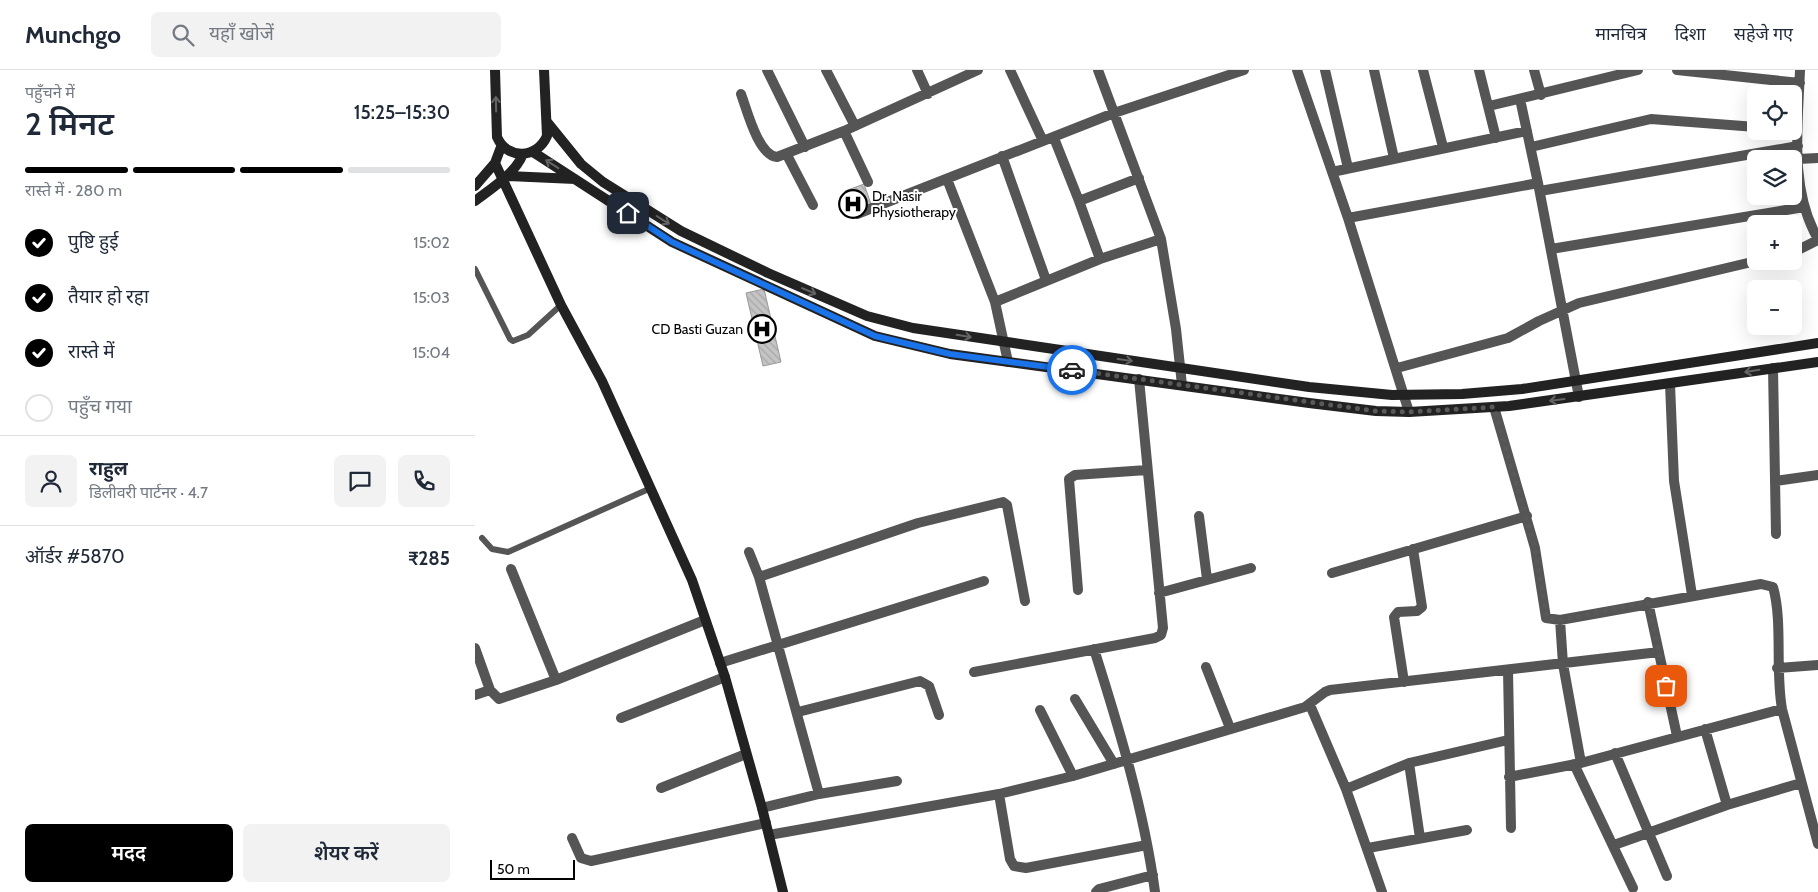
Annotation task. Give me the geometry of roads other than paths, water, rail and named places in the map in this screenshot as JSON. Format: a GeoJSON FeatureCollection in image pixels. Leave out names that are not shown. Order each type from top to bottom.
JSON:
{"type":"FeatureCollection","features":[{"type":"Feature","properties":{"kind":"street"},"geometry":{"type":"LineString","coordinates":[[495,70],[497,138],[501,147],[511,152],[528,153],[576,179],[672,242],[875,336],[950,354],[1309,403],[1409,412],[1494,407],[1579,397],[1818,362]]}},
{"type":"Feature","properties":{"kind":"street"},"geometry":{"type":"LineString","coordinates":[[475,201],[505,178],[528,153],[544,144],[547,136],[547,122],[544,70]]}},
{"type":"Feature","properties":{"kind":"street"},"geometry":{"type":"LineString","coordinates":[[767,70],[805,147]]}},
{"type":"Feature","properties":{"kind":"street"},"geometry":{"type":"LineString","coordinates":[[826,70],[855,126]]}},
{"type":"Feature","properties":{"kind":"street"},"geometry":{"type":"LineString","coordinates":[[917,70],[928,94]]}},
{"type":"Feature","properties":{"kind":"street"},"geometry":{"type":"LineString","coordinates":[[741,94],[762,148],[771,157],[787,155],[928,94],[978,70]]}},
{"type":"Feature","properties":{"kind":"street"},"geometry":{"type":"LineString","coordinates":[[1010,70],[1079,201],[1099,259]]}},
{"type":"Feature","properties":{"kind":"street"},"geometry":{"type":"LineString","coordinates":[[1098,70],[1161,239],[1182,385]]}},
{"type":"Feature","properties":{"kind":"street"},"geometry":{"type":"LineString","coordinates":[[857,214],[1115,113],[1244,70]]}},
{"type":"Feature","properties":{"kind":"street"},"geometry":{"type":"LineString","coordinates":[[1297,70],[1348,218],[1397,368],[1409,412]]}},
{"type":"Feature","properties":{"kind":"street"},"geometry":{"type":"LineString","coordinates":[[1325,70],[1348,168]]}},
{"type":"Feature","properties":{"kind":"street"},"geometry":{"type":"LineString","coordinates":[[1374,70],[1393,158]]}},
{"type":"Feature","properties":{"kind":"street"},"geometry":{"type":"LineString","coordinates":[[1423,70],[1443,147]]}},
{"type":"Feature","properties":{"kind":"street"},"geometry":{"type":"LineString","coordinates":[[1479,70],[1496,138]]}},
{"type":"Feature","properties":{"kind":"street"},"geometry":{"type":"LineString","coordinates":[[1534,70],[1541,95]]}},
{"type":"Feature","properties":{"kind":"street"},"geometry":{"type":"LineString","coordinates":[[1489,106],[1541,95],[1638,70]]}},
{"type":"Feature","properties":{"kind":"street"},"geometry":{"type":"LineString","coordinates":[[1677,70],[1800,83],[1800,70]]}},
{"type":"Feature","properties":{"kind":"street"},"geometry":{"type":"LineString","coordinates":[[1520,100],[1539,187],[1579,397]]}},
{"type":"Feature","properties":{"kind":"street"},"geometry":{"type":"LineString","coordinates":[[1531,147],[1651,119],[1747,126]]}},
{"type":"Feature","properties":{"kind":"street"},"geometry":{"type":"LineString","coordinates":[[547,122],[571,154],[596,176],[681,231],[768,273],[867,316],[913,328],[1309,387],[1405,394],[1462,394],[1522,389],[1818,343]]}},
{"type":"Feature","properties":{"kind":"street"},"geometry":{"type":"LineString","coordinates":[[844,131],[868,182]]}},
{"type":"Feature","properties":{"kind":"street"},"geometry":{"type":"LineString","coordinates":[[1332,172],[1443,147],[1527,131]]}},
{"type":"Feature","properties":{"kind":"street"},"geometry":{"type":"LineString","coordinates":[[1797,140],[1797,150]]}},
{"type":"Feature","properties":{"kind":"street"},"geometry":{"type":"LineString","coordinates":[[1348,218],[1797,146]]}},
{"type":"Feature","properties":{"kind":"street"},"geometry":{"type":"LineString","coordinates":[[475,186],[495,163],[501,147]]}},
{"type":"Feature","properties":{"kind":"street"},"geometry":{"type":"LineString","coordinates":[[787,155],[813,205]]}},
{"type":"Feature","properties":{"kind":"street"},"geometry":{"type":"LineString","coordinates":[[1002,156],[1047,280]]}},
{"type":"Feature","properties":{"kind":"street"},"geometry":{"type":"LineString","coordinates":[[1802,159],[1818,158]]}},
{"type":"Feature","properties":{"kind":"street"},"geometry":{"type":"LineString","coordinates":[[495,163],[505,178],[561,305],[602,381],[692,580],[725,677],[762,808],[783,892]]}},
{"type":"Feature","properties":{"kind":"street"},"geometry":{"type":"LineString","coordinates":[[505,178],[576,179]]}},
{"type":"Feature","properties":{"kind":"street"},"geometry":{"type":"LineString","coordinates":[[947,178],[995,302],[1007,362]]}},
{"type":"Feature","properties":{"kind":"street"},"geometry":{"type":"LineString","coordinates":[[1079,201],[1139,178]]}},
{"type":"Feature","properties":{"kind":"street"},"geometry":{"type":"LineString","coordinates":[[1802,191],[1804,207],[1818,239],[1802,248]]}},
{"type":"Feature","properties":{"kind":"street"},"geometry":{"type":"LineString","coordinates":[[1551,249],[1804,207]]}},
{"type":"Feature","properties":{"kind":"street"},"geometry":{"type":"LineString","coordinates":[[995,302],[1099,259],[1161,239]]}},
{"type":"Feature","properties":{"kind":"street"},"geometry":{"type":"LineString","coordinates":[[1397,368],[1508,338],[1561,310],[1579,303],[1747,263]]}},
{"type":"Feature","properties":{"kind":"street"},"geometry":{"type":"LineString","coordinates":[[1773,368],[1776,534]]}},
{"type":"Feature","properties":{"kind":"street"},"geometry":{"type":"LineString","coordinates":[[974,672],[1155,638],[1161,635],[1163,628],[1139,379]]}},
{"type":"Feature","properties":{"kind":"street"},"geometry":{"type":"LineString","coordinates":[[1671,384],[1674,481],[1692,595]]}},
{"type":"Feature","properties":{"kind":"street"},"geometry":{"type":"LineString","coordinates":[[1494,407],[1527,516],[1535,548],[1545,615],[1550,620],[1560,620],[1648,602],[1761,584],[1773,587],[1777,616],[1777,668],[1782,709],[1818,844]]}},
{"type":"Feature","properties":{"kind":"street"},"geometry":{"type":"LineString","coordinates":[[1078,590],[1069,479],[1075,476],[1147,470]]}},
{"type":"Feature","properties":{"kind":"street"},"geometry":{"type":"LineString","coordinates":[[1775,481],[1818,475]]}},
{"type":"Feature","properties":{"kind":"street"},"geometry":{"type":"LineString","coordinates":[[759,577],[918,523],[1003,502],[1007,505],[1025,601]]}},
{"type":"Feature","properties":{"kind":"street"},"geometry":{"type":"LineString","coordinates":[[1199,516],[1207,580]]}},
{"type":"Feature","properties":{"kind":"street"},"geometry":{"type":"LineString","coordinates":[[1332,573],[1527,516]]}},
{"type":"Feature","properties":{"kind":"street"},"geometry":{"type":"LineString","coordinates":[[1404,682],[1395,617],[1401,611],[1417,611],[1423,604],[1413,550]]}},
{"type":"Feature","properties":{"kind":"street"},"geometry":{"type":"LineString","coordinates":[[749,552],[759,577],[798,712],[819,794]]}},
{"type":"Feature","properties":{"kind":"street"},"geometry":{"type":"LineString","coordinates":[[1159,593],[1251,568]]}},
{"type":"Feature","properties":{"kind":"street"},"geometry":{"type":"LineString","coordinates":[[511,569],[556,680]]}},
{"type":"Feature","properties":{"kind":"street"},"geometry":{"type":"LineString","coordinates":[[720,663],[984,581]]}},
{"type":"Feature","properties":{"kind":"street"},"geometry":{"type":"LineString","coordinates":[[1648,602],[1677,736]]}},
{"type":"Feature","properties":{"kind":"street"},"geometry":{"type":"LineString","coordinates":[[475,648],[490,690],[499,699],[556,680],[705,620]]}},
{"type":"Feature","properties":{"kind":"street"},"geometry":{"type":"LineString","coordinates":[[1560,620],[1563,664],[1578,764],[1633,888]]}},
{"type":"Feature","properties":{"kind":"street"},"geometry":{"type":"LineString","coordinates":[[1094,649],[1126,760],[1147,846],[1155,892]]}},
{"type":"Feature","properties":{"kind":"street"},"geometry":{"type":"LineString","coordinates":[[769,835],[999,794],[1073,776],[1310,705],[1330,690],[1659,652]]}},
{"type":"Feature","properties":{"kind":"street"},"geometry":{"type":"LineString","coordinates":[[1777,668],[1818,664]]}},
{"type":"Feature","properties":{"kind":"street"},"geometry":{"type":"LineString","coordinates":[[1206,667],[1230,728]]}},
{"type":"Feature","properties":{"kind":"street"},"geometry":{"type":"LineString","coordinates":[[1508,670],[1511,828]]}},
{"type":"Feature","properties":{"kind":"street"},"geometry":{"type":"LineString","coordinates":[[621,718],[725,677]]}},
{"type":"Feature","properties":{"kind":"street"},"geometry":{"type":"LineString","coordinates":[[798,712],[920,681],[929,686],[939,714]]}},
{"type":"Feature","properties":{"kind":"street"},"geometry":{"type":"LineString","coordinates":[[475,695],[490,690]]}},
{"type":"Feature","properties":{"kind":"street"},"geometry":{"type":"LineString","coordinates":[[1075,699],[1114,764]]}},
{"type":"Feature","properties":{"kind":"street"},"geometry":{"type":"LineString","coordinates":[[1310,705],[1346,789],[1382,892]]}},
{"type":"Feature","properties":{"kind":"street"},"geometry":{"type":"LineString","coordinates":[[1509,777],[1578,764],[1782,709]]}},
{"type":"Feature","properties":{"kind":"street"},"geometry":{"type":"LineString","coordinates":[[1040,710],[1073,776]]}},
{"type":"Feature","properties":{"kind":"street"},"geometry":{"type":"LineString","coordinates":[[1705,729],[1727,805]]}},
{"type":"Feature","properties":{"kind":"street"},"geometry":{"type":"LineString","coordinates":[[1346,789],[1409,763],[1508,740]]}},
{"type":"Feature","properties":{"kind":"street"},"geometry":{"type":"LineString","coordinates":[[1615,753],[1667,876]]}},
{"type":"Feature","properties":{"kind":"street"},"geometry":{"type":"LineString","coordinates":[[661,788],[746,754]]}},
{"type":"Feature","properties":{"kind":"street"},"geometry":{"type":"LineString","coordinates":[[1409,763],[1420,838]]}},
{"type":"Feature","properties":{"kind":"street"},"geometry":{"type":"LineString","coordinates":[[762,808],[819,794],[897,781]]}},
{"type":"Feature","properties":{"kind":"street"},"geometry":{"type":"LineString","coordinates":[[1614,845],[1727,805],[1801,783]]}},
{"type":"Feature","properties":{"kind":"street"},"geometry":{"type":"LineString","coordinates":[[999,794],[1010,859],[1014,866],[1026,868],[1147,846]]}},
{"type":"Feature","properties":{"kind":"street"},"geometry":{"type":"LineString","coordinates":[[572,838],[581,858],[591,861],[766,823]]}},
{"type":"Feature","properties":{"kind":"street"},"geometry":{"type":"LineString","coordinates":[[1368,848],[1467,830]]}},
{"type":"Feature","properties":{"kind":"street"},"geometry":{"type":"LineString","coordinates":[[1096,892],[1099,888],[1153,876]]}},
{"type":"Feature","properties":{"kind":"lane"},"geometry":{"type":"LineString","coordinates":[[475,269],[510,339],[513,341],[528,335],[561,305]]}},
{"type":"Feature","properties":{"kind":"lane"},"geometry":{"type":"LineString","coordinates":[[482,538],[492,548],[508,552],[651,488]]}},
{"type":"Feature","properties":{"kind":"place","name":"Dr. Nasir Physiotherapy"},"geometry":{"type":"Point","coordinates":[853,204]}},
{"type":"Feature","properties":{"kind":"place","name":"CD Basti Guzan"},"geometry":{"type":"Point","coordinates":[762,329]}}]}
